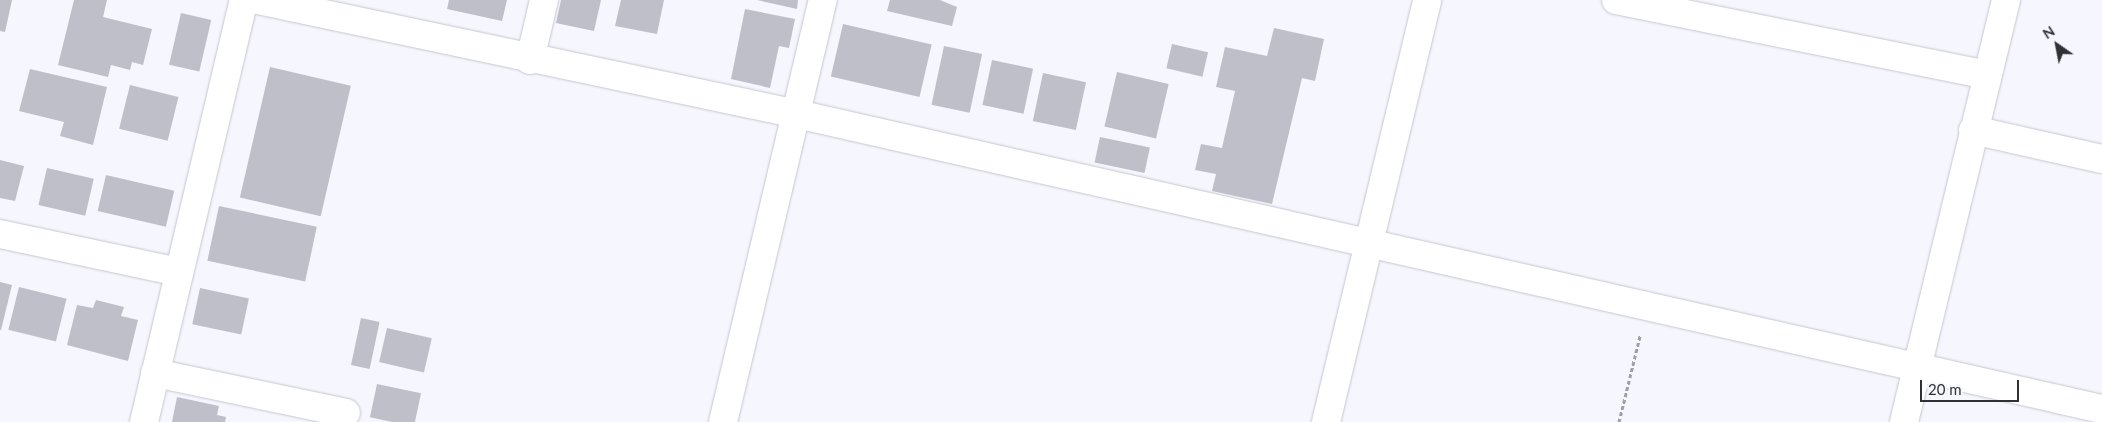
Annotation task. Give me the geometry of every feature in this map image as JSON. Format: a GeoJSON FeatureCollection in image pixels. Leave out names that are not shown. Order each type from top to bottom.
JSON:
{"type":"FeatureCollection","features":[{"type":"Feature","properties":{"kind":"street"},"geometry":{"type":"LineString","coordinates":[[144,422],[244,0]]}},
{"type":"Feature","properties":{"kind":"street"},"geometry":{"type":"LineString","coordinates":[[258,0],[530,60],[797,114],[1646,309],[2102,409]]}},
{"type":"Feature","properties":{"kind":"street"},"geometry":{"type":"LineString","coordinates":[[530,60],[544,0]]}},
{"type":"Feature","properties":{"kind":"street"},"geometry":{"type":"LineString","coordinates":[[723,422],[823,0]]}},
{"type":"Feature","properties":{"kind":"street"},"geometry":{"type":"LineString","coordinates":[[1326,422],[1366,245],[1428,0]]}},
{"type":"Feature","properties":{"kind":"street"},"geometry":{"type":"LineString","coordinates":[[1616,0],[1705,9],[1988,75]]}},
{"type":"Feature","properties":{"kind":"street"},"geometry":{"type":"LineString","coordinates":[[1904,422],[1973,130],[2006,0]]}},
{"type":"Feature","properties":{"kind":"street"},"geometry":{"type":"LineString","coordinates":[[1973,130],[2102,159]]}},
{"type":"Feature","properties":{"kind":"street"},"geometry":{"type":"LineString","coordinates":[[0,234],[180,272]]}},
{"type":"Feature","properties":{"kind":"street"},"geometry":{"type":"LineString","coordinates":[[155,373],[346,413]]}},
{"type":"Feature","properties":{"kind":"path"},"geometry":{"type":"LineString","coordinates":[[1619,422],[1646,309]]}},
{"type":"Feature","properties":{"kind":"building"},"geometry":{"type":"Polygon","coordinates":[[[0,0],[12,0],[5,32],[0,31],[0,0]]]}},
{"type":"Feature","properties":{"kind":"building"},"geometry":{"type":"Polygon","coordinates":[[[74,0],[107,0],[103,17],[152,29],[143,65],[132,62],[130,70],[111,65],[108,77],[58,65],[74,0]]]}},
{"type":"Feature","properties":{"kind":"building"},"geometry":{"type":"Polygon","coordinates":[[[449,0],[507,0],[502,21],[447,9],[449,0]]]}},
{"type":"Feature","properties":{"kind":"building"},"geometry":{"type":"Polygon","coordinates":[[[561,0],[601,0],[594,31],[556,23],[561,0]]]}},
{"type":"Feature","properties":{"kind":"building"},"geometry":{"type":"Polygon","coordinates":[[[621,0],[664,0],[657,34],[615,26],[621,0]]]}},
{"type":"Feature","properties":{"kind":"building"},"geometry":{"type":"Polygon","coordinates":[[[757,0],[798,0],[797,9],[757,0]]]}},
{"type":"Feature","properties":{"kind":"building"},"geometry":{"type":"Polygon","coordinates":[[[890,0],[940,0],[957,7],[952,26],[887,11],[890,0]]]}},
{"type":"Feature","properties":{"kind":"building"},"geometry":{"type":"Polygon","coordinates":[[[745,9],[795,19],[789,48],[779,46],[770,88],[731,79],[745,9]]]}},
{"type":"Feature","properties":{"kind":"building"},"geometry":{"type":"Polygon","coordinates":[[[181,13],[211,20],[199,72],[169,65],[181,13]]]}},
{"type":"Feature","properties":{"kind":"building"},"geometry":{"type":"Polygon","coordinates":[[[843,24],[932,44],[920,97],[831,77],[843,24]]]}},
{"type":"Feature","properties":{"kind":"building"},"geometry":{"type":"Polygon","coordinates":[[[1274,28],[1324,39],[1315,81],[1302,78],[1272,204],[1212,191],[1216,174],[1195,170],[1201,144],[1222,148],[1235,91],[1216,87],[1225,47],[1267,56],[1274,28]]]}},
{"type":"Feature","properties":{"kind":"building"},"geometry":{"type":"Polygon","coordinates":[[[1172,44],[1208,52],[1202,77],[1166,68],[1172,44]]]}},
{"type":"Feature","properties":{"kind":"building"},"geometry":{"type":"Polygon","coordinates":[[[944,46],[982,54],[970,113],[932,105],[944,46]]]}},
{"type":"Feature","properties":{"kind":"building"},"geometry":{"type":"Polygon","coordinates":[[[992,60],[1033,69],[1024,114],[982,105],[992,60]]]}},
{"type":"Feature","properties":{"kind":"building"},"geometry":{"type":"Polygon","coordinates":[[[270,67],[351,86],[321,216],[240,198],[270,67]]]}},
{"type":"Feature","properties":{"kind":"building"},"geometry":{"type":"Polygon","coordinates":[[[30,69],[107,87],[93,145],[60,136],[64,122],[19,111],[30,69]]]}},
{"type":"Feature","properties":{"kind":"building"},"geometry":{"type":"Polygon","coordinates":[[[1117,72],[1169,84],[1156,138],[1104,127],[1117,72]]]}},
{"type":"Feature","properties":{"kind":"building"},"geometry":{"type":"Polygon","coordinates":[[[1043,73],[1086,82],[1076,130],[1033,121],[1043,73]]]}},
{"type":"Feature","properties":{"kind":"building"},"geometry":{"type":"Polygon","coordinates":[[[130,85],[179,97],[168,141],[119,129],[130,85]]]}},
{"type":"Feature","properties":{"kind":"building"},"geometry":{"type":"Polygon","coordinates":[[[1100,137],[1150,148],[1144,173],[1095,162],[1100,137]]]}},
{"type":"Feature","properties":{"kind":"building"},"geometry":{"type":"Polygon","coordinates":[[[0,160],[24,166],[15,201],[0,198],[0,160]]]}},
{"type":"Feature","properties":{"kind":"building"},"geometry":{"type":"Polygon","coordinates":[[[47,168],[94,179],[85,216],[38,205],[47,168]]]}},
{"type":"Feature","properties":{"kind":"building"},"geometry":{"type":"Polygon","coordinates":[[[106,175],[174,191],[166,227],[98,211],[106,175]]]}},
{"type":"Feature","properties":{"kind":"building"},"geometry":{"type":"Polygon","coordinates":[[[219,206],[317,227],[305,282],[207,261],[219,206]]]}},
{"type":"Feature","properties":{"kind":"building"},"geometry":{"type":"Polygon","coordinates":[[[0,282],[12,285],[1,330],[0,330],[0,282]]]}},
{"type":"Feature","properties":{"kind":"building"},"geometry":{"type":"Polygon","coordinates":[[[19,287],[67,299],[56,342],[8,330],[19,287]]]}},
{"type":"Feature","properties":{"kind":"building"},"geometry":{"type":"Polygon","coordinates":[[[200,288],[249,298],[241,335],[192,324],[200,288]]]}},
{"type":"Feature","properties":{"kind":"building"},"geometry":{"type":"Polygon","coordinates":[[[96,300],[124,307],[121,316],[138,320],[128,361],[67,345],[77,305],[93,308],[96,300]]]}},
{"type":"Feature","properties":{"kind":"building"},"geometry":{"type":"Polygon","coordinates":[[[361,318],[380,322],[370,369],[351,365],[361,318]]]}},
{"type":"Feature","properties":{"kind":"building"},"geometry":{"type":"Polygon","coordinates":[[[387,328],[432,338],[424,372],[379,362],[387,328]]]}},
{"type":"Feature","properties":{"kind":"building"},"geometry":{"type":"Polygon","coordinates":[[[377,384],[421,393],[415,422],[392,422],[370,417],[377,384]]]}},
{"type":"Feature","properties":{"kind":"building"},"geometry":{"type":"Polygon","coordinates":[[[177,397],[219,406],[217,415],[226,417],[225,422],[172,422],[177,397]]]}}]}
